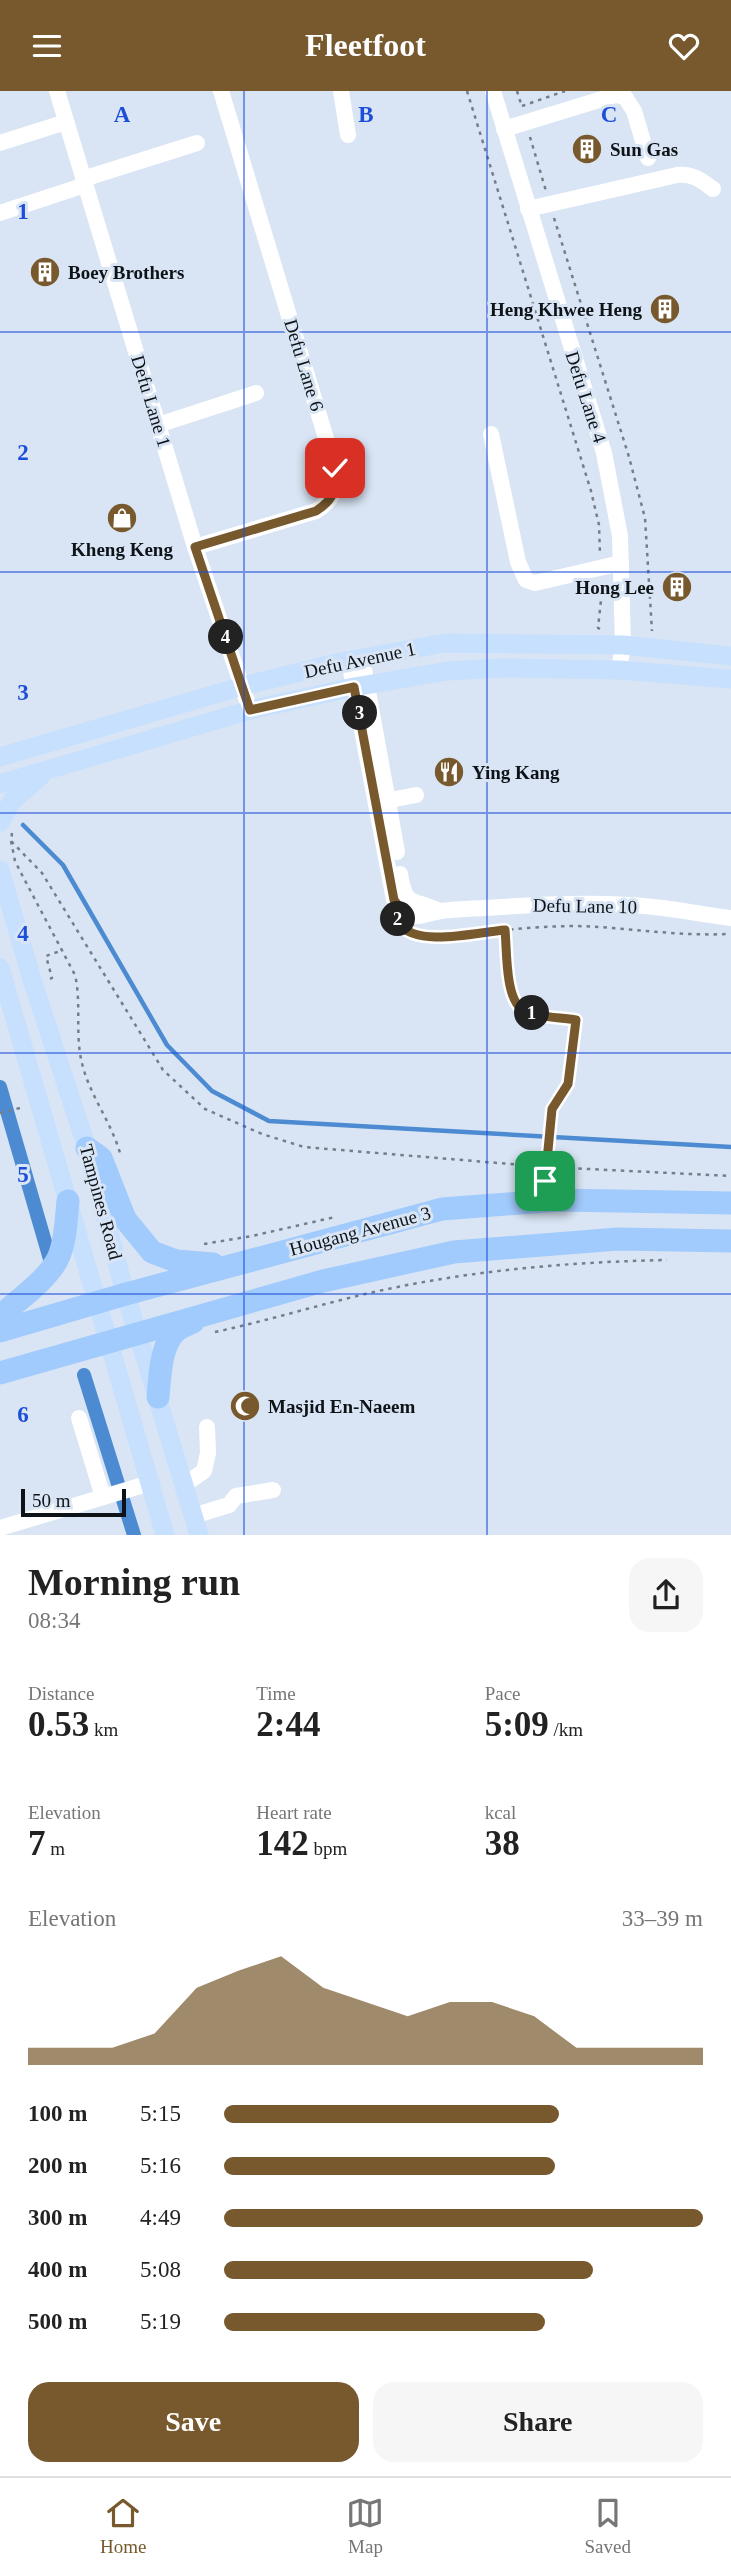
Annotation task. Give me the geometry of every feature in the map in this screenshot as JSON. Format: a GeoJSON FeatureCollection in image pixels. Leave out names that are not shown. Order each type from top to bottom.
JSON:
{"type":"FeatureCollection","features":[{"type":"Feature","properties":{"kind":"highway"},"geometry":{"type":"LineString","coordinates":[[87,1148],[101,1158],[125,1219],[152,1252],[176,1261],[230,1266]]}},
{"type":"Feature","properties":{"kind":"highway","name":"Hougang Avenue 3"},"geometry":{"type":"LineString","coordinates":[[0,1331],[97,1302],[442,1209],[559,1200],[731,1203]]}},
{"type":"Feature","properties":{"kind":"highway"},"geometry":{"type":"LineString","coordinates":[[0,1316],[50,1271],[58,1258],[63,1242],[68,1201]]}},
{"type":"Feature","properties":{"kind":"highway","name":"Hougang Avenue 3"},"geometry":{"type":"LineString","coordinates":[[0,1373],[139,1334],[211,1323],[323,1281],[454,1252],[618,1239],[731,1241]]}},
{"type":"Feature","properties":{"kind":"highway"},"geometry":{"type":"LineString","coordinates":[[158,1397],[162,1364],[170,1339],[177,1330],[211,1323]]}},
{"type":"Feature","properties":{"kind":"main road","name":"Defu Avenue 1"},"geometry":{"type":"LineString","coordinates":[[0,757],[243,686],[445,643],[623,645],[731,656]]}},
{"type":"Feature","properties":{"kind":"main road","name":"Defu Avenue 1"},"geometry":{"type":"LineString","coordinates":[[0,784],[48,772],[250,710],[360,686],[448,671],[619,670],[731,679]]}},
{"type":"Feature","properties":{"kind":"main road"},"geometry":{"type":"LineString","coordinates":[[0,740],[23,751]]}},
{"type":"Feature","properties":{"kind":"main road"},"geometry":{"type":"LineString","coordinates":[[6,826],[12,801],[48,772]]}},
{"type":"Feature","properties":{"kind":"main road","name":"Tampines Road"},"geometry":{"type":"LineString","coordinates":[[0,870],[33,983],[87,1148],[126,1294],[196,1525]]}},
{"type":"Feature","properties":{"kind":"main road","name":"Tampines Road"},"geometry":{"type":"LineString","coordinates":[[0,968],[165,1535]]}},
{"type":"Feature","properties":{"kind":"street","name":"Defu Lane 6"},"geometry":{"type":"LineString","coordinates":[[195,547],[316,511],[329,503],[336,489],[335,468],[221,91]]}},
{"type":"Feature","properties":{"kind":"street"},"geometry":{"type":"LineString","coordinates":[[341,91],[348,135]]}},
{"type":"Feature","properties":{"kind":"street","name":"Defu Lane 4"},"geometry":{"type":"LineString","coordinates":[[493,91],[604,453],[620,536],[623,645],[619,670]]}},
{"type":"Feature","properties":{"kind":"street","name":"Defu Lane 1"},"geometry":{"type":"LineString","coordinates":[[61,92],[66,122],[195,547],[250,710]]}},
{"type":"Feature","properties":{"kind":"street"},"geometry":{"type":"LineString","coordinates":[[504,129],[524,114],[615,95],[625,97],[634,111],[648,158]]}},
{"type":"Feature","properties":{"kind":"street"},"geometry":{"type":"LineString","coordinates":[[0,143],[66,122]]}},
{"type":"Feature","properties":{"kind":"street"},"geometry":{"type":"LineString","coordinates":[[0,213],[197,143]]}},
{"type":"Feature","properties":{"kind":"street"},"geometry":{"type":"LineString","coordinates":[[528,209],[686,174],[713,189]]}},
{"type":"Feature","properties":{"kind":"street"},"geometry":{"type":"LineString","coordinates":[[158,425],[256,393]]}},
{"type":"Feature","properties":{"kind":"street"},"geometry":{"type":"LineString","coordinates":[[491,434],[518,562],[526,580],[535,583],[621,563]]}},
{"type":"Feature","properties":{"kind":"street","name":"Defu Lane 10"},"geometry":{"type":"LineString","coordinates":[[356,660],[383,802],[405,895],[410,901],[419,905],[427,904],[439,911]]}},
{"type":"Feature","properties":{"kind":"street"},"geometry":{"type":"LineString","coordinates":[[383,802],[416,795]]}},
{"type":"Feature","properties":{"kind":"street","name":"Defu Lane 10"},"geometry":{"type":"LineString","coordinates":[[383,802],[394,900],[411,915],[424,917],[439,911],[554,904],[620,904],[731,918]]}},
{"type":"Feature","properties":{"kind":"street"},"geometry":{"type":"LineString","coordinates":[[79,1418],[105,1496]]}},
{"type":"Feature","properties":{"kind":"street"},"geometry":{"type":"LineString","coordinates":[[184,1485],[204,1471],[208,1453],[208,1427]]}},
{"type":"Feature","properties":{"kind":"street"},"geometry":{"type":"LineString","coordinates":[[0,1528],[150,1483]]}},
{"type":"Feature","properties":{"kind":"street"},"geometry":{"type":"LineString","coordinates":[[196,1525],[229,1506],[236,1496],[273,1490]]}},
{"type":"Feature","properties":{"kind":"path"},"geometry":{"type":"LineString","coordinates":[[467,91],[591,491],[599,525],[603,583],[600,629]]}},
{"type":"Feature","properties":{"kind":"path"},"geometry":{"type":"LineString","coordinates":[[517,91],[549,204],[629,457],[645,518],[651,631]]}},
{"type":"Feature","properties":{"kind":"path"},"geometry":{"type":"LineString","coordinates":[[524,114],[565,91]]}},
{"type":"Feature","properties":{"kind":"path"},"geometry":{"type":"LineString","coordinates":[[6,826],[15,861],[75,975],[79,992],[77,1032],[82,1066],[109,1123],[122,1160]]}},
{"type":"Feature","properties":{"kind":"path"},"geometry":{"type":"LineString","coordinates":[[11,841],[42,873],[163,1070],[205,1109],[262,1134],[304,1147],[547,1167],[731,1176]]}},
{"type":"Feature","properties":{"kind":"path"},"geometry":{"type":"LineString","coordinates":[[400,908],[399,924],[404,931],[430,937],[596,926],[661,934],[731,933]]}},
{"type":"Feature","properties":{"kind":"path"},"geometry":{"type":"LineString","coordinates":[[505,930],[509,985],[515,1002],[520,1008],[533,1013],[576,1020]]}},
{"type":"Feature","properties":{"kind":"path"},"geometry":{"type":"LineString","coordinates":[[33,983],[52,978],[47,956],[62,950]]}},
{"type":"Feature","properties":{"kind":"path"},"geometry":{"type":"LineString","coordinates":[[545,1181],[552,1109],[568,1084],[577,1011]]}},
{"type":"Feature","properties":{"kind":"path"},"geometry":{"type":"LineString","coordinates":[[0,1113],[19,1108]]}},
{"type":"Feature","properties":{"kind":"path"},"geometry":{"type":"LineString","coordinates":[[200,1245],[252,1237],[334,1218]]}},
{"type":"Feature","properties":{"kind":"path"},"geometry":{"type":"LineString","coordinates":[[211,1323],[457,1276],[579,1262],[674,1259]]}},
{"type":"Feature","properties":{"kind":"waterway"},"geometry":{"type":"LineString","coordinates":[[23,825],[63,865],[167,1045],[212,1091],[269,1121],[731,1147]]}},
{"type":"Feature","properties":{"kind":"waterway"},"geometry":{"type":"LineString","coordinates":[[0,1087],[50,1259]]}},
{"type":"Feature","properties":{"kind":"waterway"},"geometry":{"type":"LineString","coordinates":[[84,1375],[134,1535]]}},
{"type":"Feature","properties":{"kind":"place","name":"Sun Gas"},"geometry":{"type":"Point","coordinates":[587,149]}},
{"type":"Feature","properties":{"kind":"place","name":"Boey Brothers"},"geometry":{"type":"Point","coordinates":[45,272]}},
{"type":"Feature","properties":{"kind":"place","name":"Heng Khwee Heng"},"geometry":{"type":"Point","coordinates":[665,309]}},
{"type":"Feature","properties":{"kind":"place","name":"Kheng Keng"},"geometry":{"type":"Point","coordinates":[122,518]}},
{"type":"Feature","properties":{"kind":"place","name":"Hong Lee"},"geometry":{"type":"Point","coordinates":[677,587]}},
{"type":"Feature","properties":{"kind":"place","name":"Ying Kang"},"geometry":{"type":"Point","coordinates":[449,772]}},
{"type":"Feature","properties":{"kind":"place","name":"Masjid En-Naeem"},"geometry":{"type":"Point","coordinates":[245,1406]}},
{"type":"Feature","properties":{"kind":"route"},"geometry":{"type":"LineString","coordinates":[[335,468],[336,489],[329,503],[316,511],[195,547],[250,710],[354,687],[394,900],[400,908],[399,924],[404,931],[430,937],[505,930],[509,985],[515,1002],[520,1008],[533,1013],[576,1020],[568,1084],[552,1109],[545,1181]]}}]}
